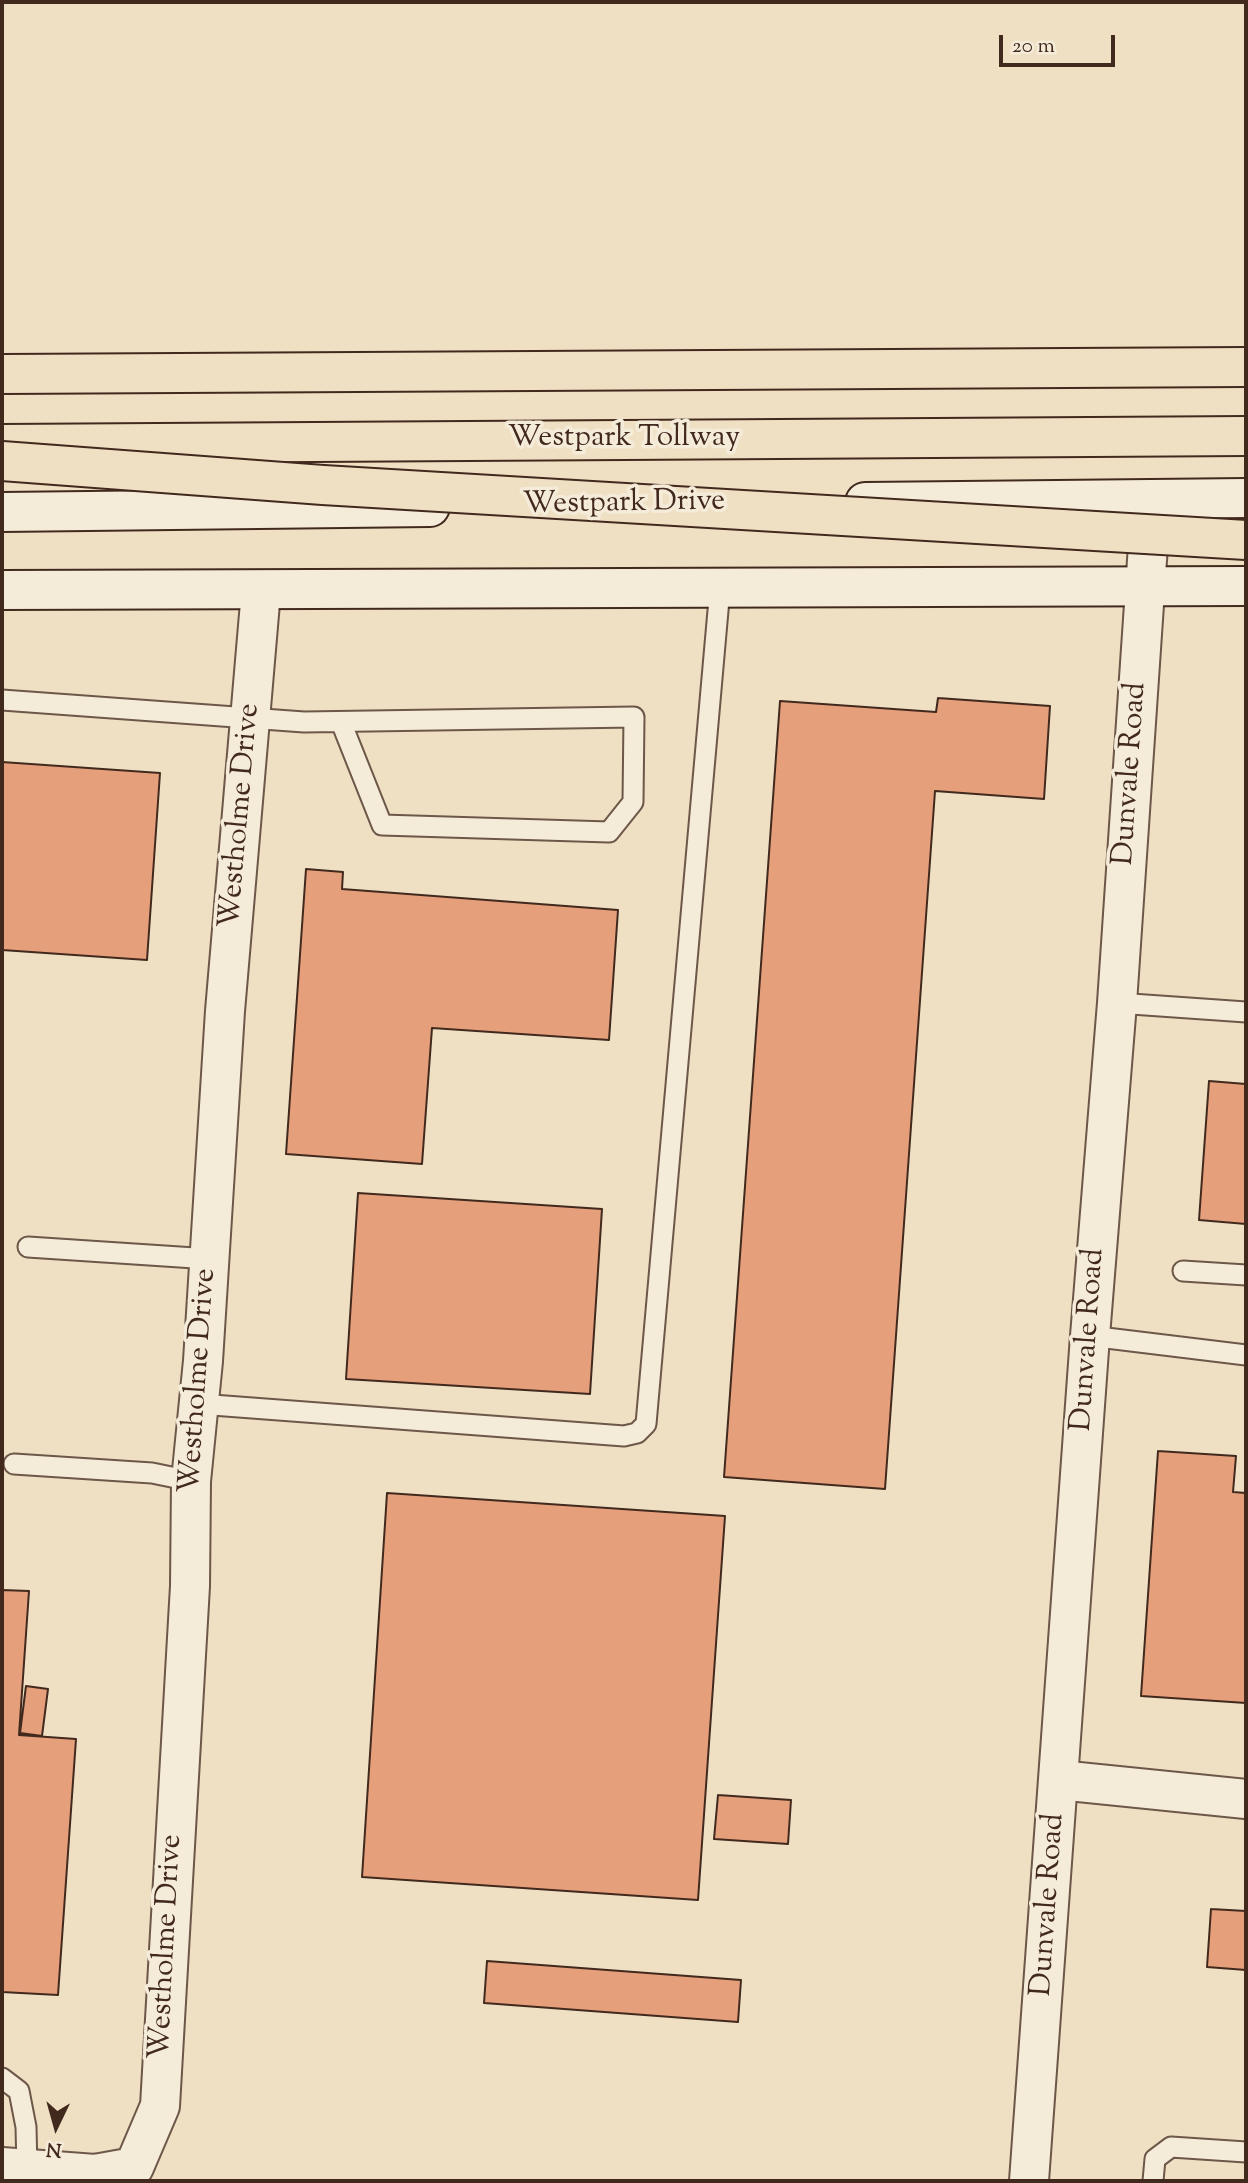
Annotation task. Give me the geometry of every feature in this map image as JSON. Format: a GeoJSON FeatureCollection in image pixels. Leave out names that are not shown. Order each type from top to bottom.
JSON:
{"type":"FeatureCollection","features":[{"type":"Feature","properties":{"kind":"highway"},"geometry":{"type":"LineString","coordinates":[[2,374],[1246,367]]}},
{"type":"Feature","properties":{"kind":"highway","name":"Westpark Tollway"},"geometry":{"type":"LineString","coordinates":[[2,444],[1246,436]]}},
{"type":"Feature","properties":{"kind":"highway"},"geometry":{"type":"LineString","coordinates":[[2,461],[323,485],[1246,540]]}},
{"type":"Feature","properties":{"kind":"street","name":"Dunvale Road"},"geometry":{"type":"LineString","coordinates":[[1029,2181],[1090,1336],[1117,1003],[1151,498]]}},
{"type":"Feature","properties":{"kind":"street","name":"Westpark Drive"},"geometry":{"type":"LineString","coordinates":[[2,512],[1246,498]]}},
{"type":"Feature","properties":{"kind":"street"},"geometry":{"type":"LineString","coordinates":[[2,590],[261,592],[1144,584],[1246,586]]}},
{"type":"Feature","properties":{"kind":"street","name":"Westholme Drive"},"geometry":{"type":"LineString","coordinates":[[143,2174],[160,2106],[190,1586],[191,1481],[210,1259],[225,1011],[261,592]]}},
{"type":"Feature","properties":{"kind":"street"},"geometry":{"type":"LineString","coordinates":[[1059,1780],[1246,1799]]}},
{"type":"Feature","properties":{"kind":"street"},"geometry":{"type":"LineString","coordinates":[[14,2168],[94,2174],[143,2174]]}},
{"type":"Feature","properties":{"kind":"lane"},"geometry":{"type":"LineString","coordinates":[[199,1404],[624,1436],[637,1433],[646,1424],[720,587]]}},
{"type":"Feature","properties":{"kind":"lane"},"geometry":{"type":"LineString","coordinates":[[2,700],[250,719],[341,722],[634,717],[633,802],[609,832],[382,825],[341,722]]}},
{"type":"Feature","properties":{"kind":"lane"},"geometry":{"type":"LineString","coordinates":[[1117,1003],[1246,1012]]}},
{"type":"Feature","properties":{"kind":"lane"},"geometry":{"type":"LineString","coordinates":[[28,1247],[210,1259]]}},
{"type":"Feature","properties":{"kind":"lane"},"geometry":{"type":"LineString","coordinates":[[1183,1271],[1246,1276]]}},
{"type":"Feature","properties":{"kind":"lane"},"geometry":{"type":"LineString","coordinates":[[1090,1336],[1246,1355]]}},
{"type":"Feature","properties":{"kind":"lane"},"geometry":{"type":"LineString","coordinates":[[14,1464],[152,1473],[191,1481]]}},
{"type":"Feature","properties":{"kind":"lane"},"geometry":{"type":"LineString","coordinates":[[2,2078],[19,2091],[26,2127],[14,2168]]}},
{"type":"Feature","properties":{"kind":"lane"},"geometry":{"type":"LineString","coordinates":[[1153,2181],[1155,2159],[1171,2147],[1246,2152]]}},
{"type":"Feature","properties":{"kind":"building"},"geometry":{"type":"Polygon","coordinates":[[[938,698],[1050,706],[1044,799],[935,791],[885,1489],[724,1477],[780,701],[936,712],[938,698]]]}},
{"type":"Feature","properties":{"kind":"building"},"geometry":{"type":"Polygon","coordinates":[[[2,762],[160,773],[147,960],[2,950],[2,762]]]}},
{"type":"Feature","properties":{"kind":"building"},"geometry":{"type":"Polygon","coordinates":[[[306,869],[343,872],[342,889],[618,910],[609,1040],[432,1028],[422,1164],[286,1154],[306,869]]]}},
{"type":"Feature","properties":{"kind":"building"},"geometry":{"type":"Polygon","coordinates":[[[1209,1081],[1246,1084],[1246,1224],[1199,1220],[1209,1081]]]}},
{"type":"Feature","properties":{"kind":"building"},"geometry":{"type":"Polygon","coordinates":[[[358,1193],[602,1209],[590,1394],[346,1379],[358,1193]]]}},
{"type":"Feature","properties":{"kind":"building"},"geometry":{"type":"Polygon","coordinates":[[[1158,1451],[1236,1456],[1233,1492],[1246,1493],[1246,1703],[1141,1696],[1158,1451]]]}},
{"type":"Feature","properties":{"kind":"building"},"geometry":{"type":"Polygon","coordinates":[[[387,1493],[725,1516],[698,1900],[362,1877],[387,1493]]]}},
{"type":"Feature","properties":{"kind":"building"},"geometry":{"type":"Polygon","coordinates":[[[2,1590],[29,1591],[19,1735],[76,1739],[58,1995],[2,1992],[2,1590]]]}},
{"type":"Feature","properties":{"kind":"building"},"geometry":{"type":"Polygon","coordinates":[[[26,1686],[48,1689],[42,1736],[20,1733],[26,1686]]]}},
{"type":"Feature","properties":{"kind":"building"},"geometry":{"type":"Polygon","coordinates":[[[718,1795],[791,1800],[788,1844],[714,1839],[718,1795]]]}},
{"type":"Feature","properties":{"kind":"building"},"geometry":{"type":"Polygon","coordinates":[[[1211,1909],[1246,1911],[1246,1970],[1207,1967],[1211,1909]]]}},
{"type":"Feature","properties":{"kind":"building"},"geometry":{"type":"Polygon","coordinates":[[[487,1961],[741,1980],[738,2022],[484,2003],[487,1961]]]}}]}
